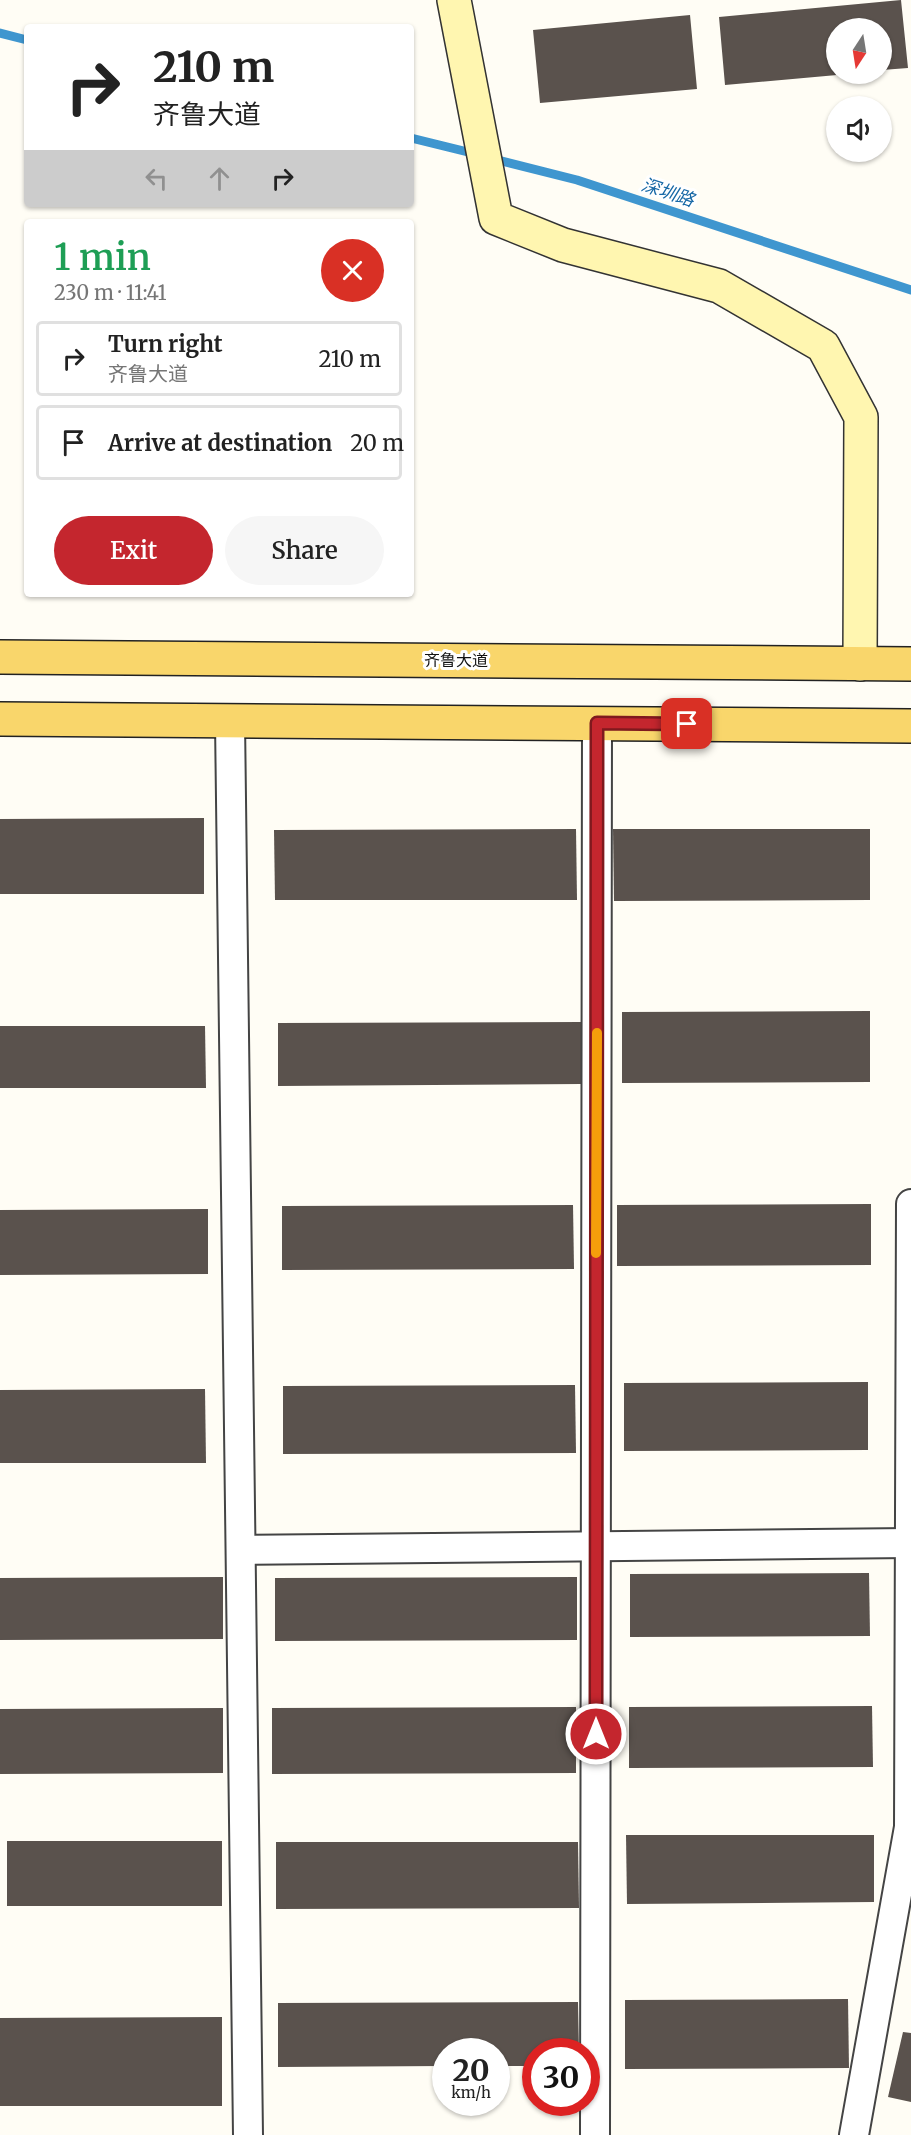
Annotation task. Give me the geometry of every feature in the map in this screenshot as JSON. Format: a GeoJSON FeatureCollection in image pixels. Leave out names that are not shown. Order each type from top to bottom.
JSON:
{"type":"FeatureCollection","features":[{"type":"Feature","properties":{"kind":"main road","name":"齐鲁大道"},"geometry":{"type":"LineString","coordinates":[[0,657],[911,664]]}},
{"type":"Feature","properties":{"kind":"main road"},"geometry":{"type":"LineString","coordinates":[[0,719],[911,726]]}},
{"type":"Feature","properties":{"kind":"street"},"geometry":{"type":"LineString","coordinates":[[454,0],[496,218],[563,245],[719,286],[823,346],[861,417],[860,664]]}},
{"type":"Feature","properties":{"kind":"street"},"geometry":{"type":"LineString","coordinates":[[230,721],[248,2135]]}},
{"type":"Feature","properties":{"kind":"street"},"geometry":{"type":"LineString","coordinates":[[595,2135],[597,723]]}},
{"type":"Feature","properties":{"kind":"street"},"geometry":{"type":"LineString","coordinates":[[854,2135],[910,1827],[911,1204]]}},
{"type":"Feature","properties":{"kind":"street"},"geometry":{"type":"LineString","coordinates":[[241,1550],[910,1543]]}},
{"type":"Feature","properties":{"kind":"building"},"geometry":{"type":"Polygon","coordinates":[[[901,0],[908,68],[892,69],[892,18],[826,18],[826,76],[725,85],[719,17],[901,0]]]}},
{"type":"Feature","properties":{"kind":"building"},"geometry":{"type":"Polygon","coordinates":[[[690,15],[697,89],[540,103],[533,30],[690,15]]]}},
{"type":"Feature","properties":{"kind":"building"},"geometry":{"type":"Polygon","coordinates":[[[204,818],[204,894],[0,894],[0,819],[204,818]]]}},
{"type":"Feature","properties":{"kind":"building"},"geometry":{"type":"Polygon","coordinates":[[[576,829],[577,900],[275,900],[274,830],[576,829]]]}},
{"type":"Feature","properties":{"kind":"building"},"geometry":{"type":"Polygon","coordinates":[[[613,829],[870,829],[870,900],[614,901],[613,829]]]}},
{"type":"Feature","properties":{"kind":"building"},"geometry":{"type":"Polygon","coordinates":[[[870,1011],[870,1082],[622,1083],[622,1012],[870,1011]]]}},
{"type":"Feature","properties":{"kind":"building"},"geometry":{"type":"Polygon","coordinates":[[[581,1022],[581,1084],[278,1086],[278,1023],[581,1022]]]}},
{"type":"Feature","properties":{"kind":"building"},"geometry":{"type":"Polygon","coordinates":[[[0,1026],[205,1026],[206,1088],[0,1088],[0,1026]]]}},
{"type":"Feature","properties":{"kind":"building"},"geometry":{"type":"Polygon","coordinates":[[[871,1204],[871,1265],[617,1266],[617,1205],[871,1204]]]}},
{"type":"Feature","properties":{"kind":"building"},"geometry":{"type":"Polygon","coordinates":[[[573,1205],[574,1269],[282,1270],[282,1206],[573,1205]]]}},
{"type":"Feature","properties":{"kind":"building"},"geometry":{"type":"Polygon","coordinates":[[[208,1209],[208,1274],[0,1275],[0,1210],[208,1209]]]}},
{"type":"Feature","properties":{"kind":"building"},"geometry":{"type":"Polygon","coordinates":[[[868,1382],[868,1450],[624,1451],[624,1383],[868,1382]]]}},
{"type":"Feature","properties":{"kind":"building"},"geometry":{"type":"Polygon","coordinates":[[[575,1385],[576,1453],[283,1454],[283,1386],[575,1385]]]}},
{"type":"Feature","properties":{"kind":"building"},"geometry":{"type":"Polygon","coordinates":[[[205,1389],[206,1463],[0,1463],[0,1390],[205,1389]]]}},
{"type":"Feature","properties":{"kind":"building"},"geometry":{"type":"Polygon","coordinates":[[[869,1573],[870,1636],[630,1637],[630,1574],[869,1573]]]}},
{"type":"Feature","properties":{"kind":"building"},"geometry":{"type":"Polygon","coordinates":[[[223,1577],[223,1639],[0,1640],[0,1578],[223,1577]]]}},
{"type":"Feature","properties":{"kind":"building"},"geometry":{"type":"Polygon","coordinates":[[[577,1577],[577,1640],[275,1641],[275,1578],[577,1577]]]}},
{"type":"Feature","properties":{"kind":"building"},"geometry":{"type":"Polygon","coordinates":[[[872,1706],[873,1767],[629,1768],[629,1707],[872,1706]]]}},
{"type":"Feature","properties":{"kind":"building"},"geometry":{"type":"Polygon","coordinates":[[[576,1707],[576,1773],[272,1774],[272,1708],[576,1707]]]}},
{"type":"Feature","properties":{"kind":"building"},"geometry":{"type":"Polygon","coordinates":[[[223,1708],[223,1773],[0,1774],[0,1709],[223,1708]]]}},
{"type":"Feature","properties":{"kind":"building"},"geometry":{"type":"Polygon","coordinates":[[[626,1835],[874,1835],[874,1902],[627,1904],[626,1835]]]}},
{"type":"Feature","properties":{"kind":"building"},"geometry":{"type":"Polygon","coordinates":[[[7,1841],[222,1841],[222,1906],[7,1906],[7,1841]]]}},
{"type":"Feature","properties":{"kind":"building"},"geometry":{"type":"Polygon","coordinates":[[[276,1842],[578,1842],[579,1908],[276,1909],[276,1842]]]}},
{"type":"Feature","properties":{"kind":"building"},"geometry":{"type":"Polygon","coordinates":[[[848,1999],[849,2068],[625,2069],[625,2000],[848,1999]]]}},
{"type":"Feature","properties":{"kind":"building"},"geometry":{"type":"Polygon","coordinates":[[[578,2002],[579,2038],[522,2038],[522,2066],[510,2066],[510,2038],[432,2038],[432,2066],[278,2067],[278,2003],[578,2002]]]}},
{"type":"Feature","properties":{"kind":"building"},"geometry":{"type":"Polygon","coordinates":[[[222,2017],[222,2106],[0,2106],[0,2018],[222,2017]]]}},
{"type":"Feature","properties":{"kind":"building"},"geometry":{"type":"Polygon","coordinates":[[[903,2032],[911,2033],[911,2102],[888,2097],[903,2032]]]}},
{"type":"Feature","properties":{"kind":"waterway","name":"深圳路"},"geometry":{"type":"LineString","coordinates":[[0,33],[24,39]]}},
{"type":"Feature","properties":{"kind":"waterway","name":"深圳路"},"geometry":{"type":"LineString","coordinates":[[414,139],[476,154]]}},
{"type":"Feature","properties":{"kind":"waterway","name":"深圳路"},"geometry":{"type":"LineString","coordinates":[[490,158],[577,180],[911,290]]}},
{"type":"Feature","properties":{"kind":"slow traffic"},"geometry":{"type":"LineString","coordinates":[[596,1253],[597,1033]]}},
{"type":"Feature","properties":{"kind":"route"},"geometry":{"type":"LineString","coordinates":[[596,1734],[597,723],[687,724]]}}]}
